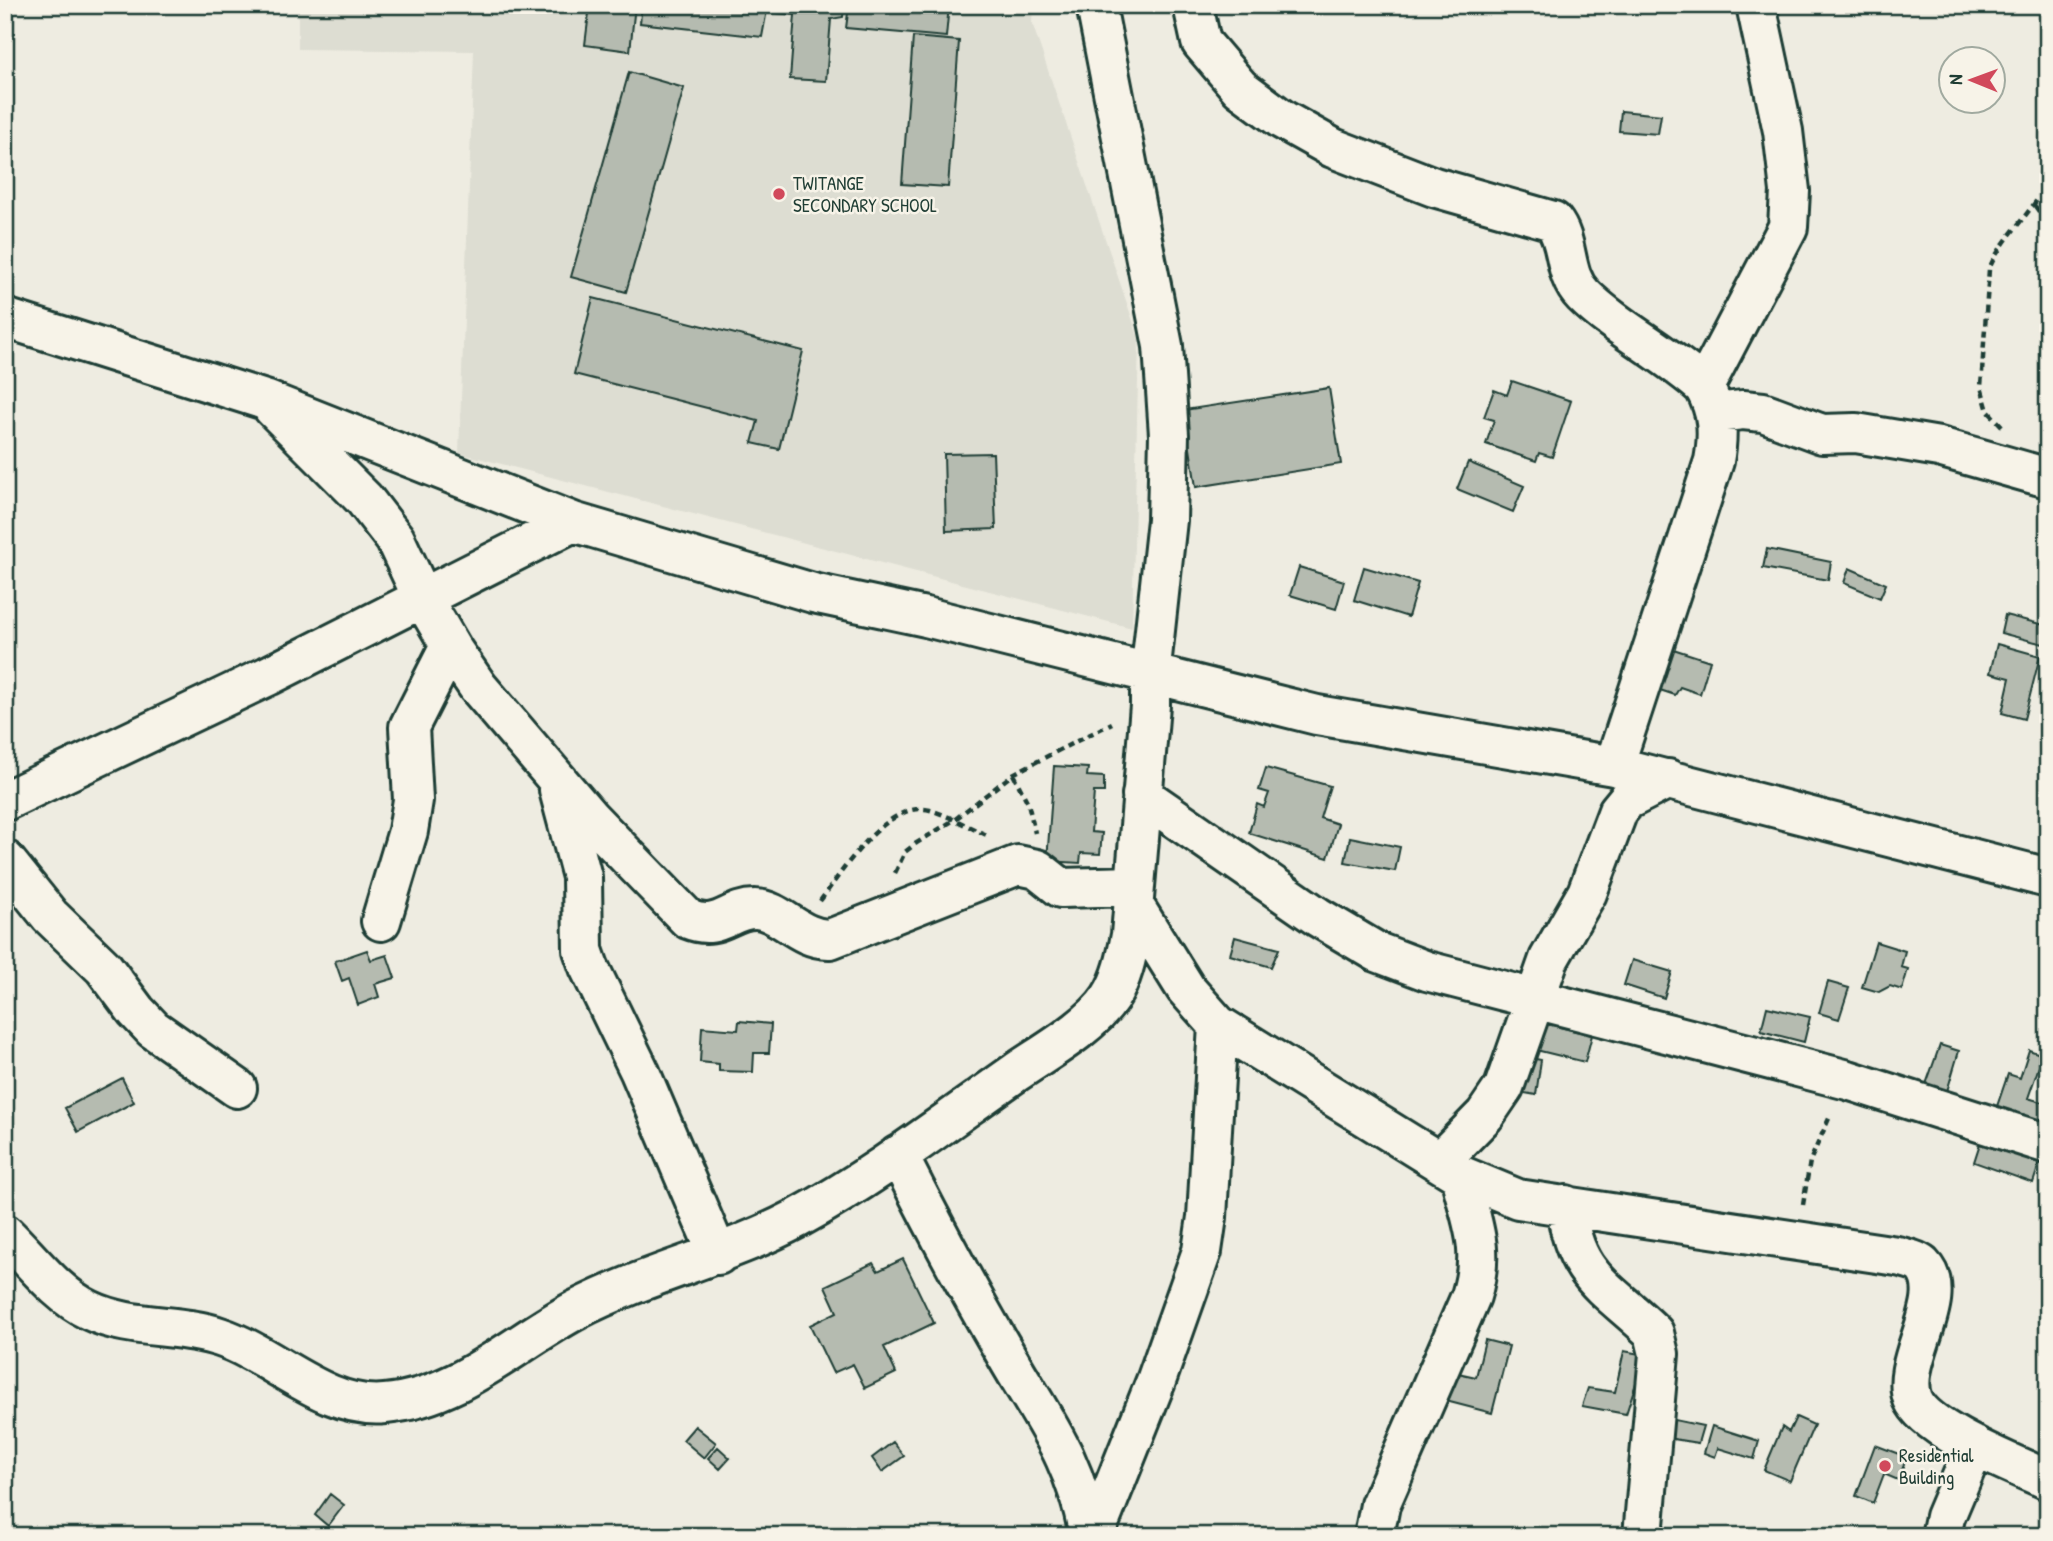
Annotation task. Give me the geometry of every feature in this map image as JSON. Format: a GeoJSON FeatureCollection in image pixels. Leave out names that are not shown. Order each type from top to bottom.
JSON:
{"type":"FeatureCollection","features":[{"type":"Feature","properties":{"kind":"street"},"geometry":{"type":"LineString","coordinates":[[5,1234],[73,1300],[90,1311],[115,1319],[222,1337],[354,1403],[386,1405],[434,1392],[499,1360],[576,1310],[718,1255],[798,1218],[898,1155],[1077,1030],[1109,999],[1125,964],[1134,895],[1167,520],[1169,435],[1163,346],[1096,5]]}},
{"type":"Feature","properties":{"kind":"street"},"geometry":{"type":"LineString","coordinates":[[1193,5],[1201,42],[1240,88],[1283,120],[1333,148],[1434,187],[1553,220],[1559,229],[1569,271],[1582,295],[1710,400],[1743,410],[1763,412],[1822,434],[1856,433],[1939,447],[2048,478]]}},
{"type":"Feature","properties":{"kind":"street"},"geometry":{"type":"LineString","coordinates":[[1614,766],[1714,461],[1719,434],[1710,400],[1788,227],[1790,191],[1783,131],[1756,5]]}},
{"type":"Feature","properties":{"kind":"street"},"geometry":{"type":"LineString","coordinates":[[5,318],[265,400],[573,522],[813,593],[926,617],[1150,690],[1614,766],[2048,878]]}},
{"type":"Feature","properties":{"kind":"street"},"geometry":{"type":"LineString","coordinates":[[265,400],[364,499],[395,539],[423,599],[478,687],[556,778],[688,919],[708,925],[753,909],[764,910],[797,931],[819,939],[830,939],[1018,866],[1037,869],[1061,888],[1134,895]]}},
{"type":"Feature","properties":{"kind":"street"},"geometry":{"type":"LineString","coordinates":[[5,801],[423,599],[573,522]]}},
{"type":"Feature","properties":{"kind":"street"},"geometry":{"type":"LineString","coordinates":[[380,921],[408,831],[413,800],[410,727],[415,709],[450,646]]}},
{"type":"Feature","properties":{"kind":"street"},"geometry":{"type":"LineString","coordinates":[[556,778],[582,877],[583,950],[640,1072],[718,1255]]}},
{"type":"Feature","properties":{"kind":"street"},"geometry":{"type":"LineString","coordinates":[[1449,1168],[1496,1101],[1516,1054],[1549,959],[1587,894],[1618,811],[1627,800],[1641,791],[1668,779]]}},
{"type":"Feature","properties":{"kind":"street"},"geometry":{"type":"LineString","coordinates":[[1142,795],[1268,884],[1377,952],[1427,971],[1848,1080],[2048,1144]]}},
{"type":"Feature","properties":{"kind":"street"},"geometry":{"type":"LineString","coordinates":[[5,860],[50,916],[104,968],[136,1012],[153,1029],[237,1088]]}},
{"type":"Feature","properties":{"kind":"street"},"geometry":{"type":"LineString","coordinates":[[1134,895],[1186,989],[1218,1025],[1449,1168],[1518,1199],[1799,1240],[1897,1256],[1920,1264],[1928,1275],[1930,1296],[1927,1319],[1909,1376],[1913,1398],[1922,1413],[1952,1435],[2048,1480]]}},
{"type":"Feature","properties":{"kind":"street"},"geometry":{"type":"LineString","coordinates":[[1094,1536],[1186,1303],[1202,1251],[1207,1217],[1218,1025]]}},
{"type":"Feature","properties":{"kind":"street"},"geometry":{"type":"LineString","coordinates":[[898,1155],[966,1286],[1049,1422],[1074,1475],[1089,1536]]}},
{"type":"Feature","properties":{"kind":"street"},"geometry":{"type":"LineString","coordinates":[[1374,1536],[1380,1504],[1471,1296],[1479,1270],[1479,1252],[1449,1168]]}},
{"type":"Feature","properties":{"kind":"street"},"geometry":{"type":"LineString","coordinates":[[1566,1205],[1568,1226],[1585,1269],[1600,1287],[1654,1333],[1657,1340],[1659,1354],[1643,1536]]}},
{"type":"Feature","properties":{"kind":"street"},"geometry":{"type":"LineString","coordinates":[[1941,1536],[1945,1517],[1975,1446]]}},
{"type":"Feature","properties":{"kind":"path"},"geometry":{"type":"LineString","coordinates":[[2003,428],[1988,411],[1981,387],[1988,321],[1987,282],[1995,253],[2035,206],[2048,183]]}},
{"type":"Feature","properties":{"kind":"path"},"geometry":{"type":"LineString","coordinates":[[2035,206],[2048,224]]}},
{"type":"Feature","properties":{"kind":"path"},"geometry":{"type":"LineString","coordinates":[[869,923],[905,852],[954,820],[1013,774],[1070,742],[1150,690]]}},
{"type":"Feature","properties":{"kind":"path"},"geometry":{"type":"LineString","coordinates":[[1013,774],[1034,819],[1037,869]]}},
{"type":"Feature","properties":{"kind":"path"},"geometry":{"type":"LineString","coordinates":[[797,931],[853,857],[900,813],[929,810],[954,820]]}},
{"type":"Feature","properties":{"kind":"path"},"geometry":{"type":"LineString","coordinates":[[1799,1240],[1810,1161],[1848,1080]]}},
{"type":"Feature","properties":{"kind":"shaded area","name":"TWITANGE SECONDARY SCHOOL"},"geometry":{"type":"Polygon","coordinates":[[[298,5],[1033,5],[1032,23],[1139,339],[1132,628],[459,453],[474,51],[298,49],[298,5]]]}},
{"type":"Feature","properties":{"kind":"building"},"geometry":{"type":"Polygon","coordinates":[[[590,5],[635,5],[630,51],[585,45],[590,5]]]}},
{"type":"Feature","properties":{"kind":"building"},"geometry":{"type":"Polygon","coordinates":[[[642,5],[768,5],[762,37],[640,23],[642,5]]]}},
{"type":"Feature","properties":{"kind":"building"},"geometry":{"type":"Polygon","coordinates":[[[768,5],[844,5],[843,17],[831,19],[826,81],[790,79],[795,15],[767,12],[768,5]]]}},
{"type":"Feature","properties":{"kind":"building"},"geometry":{"type":"Polygon","coordinates":[[[849,5],[949,5],[946,37],[846,28],[849,5]]]}},
{"type":"Feature","properties":{"kind":"building"},"geometry":{"type":"Polygon","coordinates":[[[913,37],[959,41],[948,187],[902,184],[913,37]]]}},
{"type":"Feature","properties":{"kind":"building"},"geometry":{"type":"Polygon","coordinates":[[[629,72],[684,88],[626,292],[571,277],[629,72]]]}},
{"type":"Feature","properties":{"kind":"building"},"geometry":{"type":"Polygon","coordinates":[[[1621,111],[1661,115],[1658,134],[1619,131],[1621,111]]]}},
{"type":"Feature","properties":{"kind":"building"},"geometry":{"type":"Polygon","coordinates":[[[593,298],[803,351],[779,449],[752,443],[758,421],[574,374],[593,298]]]}},
{"type":"Feature","properties":{"kind":"building"},"geometry":{"type":"Polygon","coordinates":[[[1512,381],[1571,401],[1552,457],[1539,453],[1536,461],[1486,444],[1494,420],[1484,417],[1494,390],[1507,395],[1512,381]]]}},
{"type":"Feature","properties":{"kind":"building"},"geometry":{"type":"Polygon","coordinates":[[[1329,388],[1341,464],[1196,487],[1184,410],[1329,388]]]}},
{"type":"Feature","properties":{"kind":"building"},"geometry":{"type":"Polygon","coordinates":[[[993,453],[996,529],[946,531],[944,454],[993,453]]]}},
{"type":"Feature","properties":{"kind":"building"},"geometry":{"type":"Polygon","coordinates":[[[1468,462],[1524,486],[1513,512],[1457,489],[1468,462]]]}},
{"type":"Feature","properties":{"kind":"building"},"geometry":{"type":"Polygon","coordinates":[[[1767,549],[1831,562],[1828,580],[1763,568],[1767,549]]]}},
{"type":"Feature","properties":{"kind":"building"},"geometry":{"type":"Polygon","coordinates":[[[1299,567],[1344,581],[1336,609],[1290,595],[1299,567]]]}},
{"type":"Feature","properties":{"kind":"building"},"geometry":{"type":"Polygon","coordinates":[[[1364,567],[1418,583],[1408,617],[1354,600],[1364,567]]]}},
{"type":"Feature","properties":{"kind":"building"},"geometry":{"type":"Polygon","coordinates":[[[1849,568],[1886,584],[1880,598],[1844,583],[1849,568]]]}},
{"type":"Feature","properties":{"kind":"building"},"geometry":{"type":"Polygon","coordinates":[[[2005,615],[2048,626],[2047,645],[2001,633],[2005,615]]]}},
{"type":"Feature","properties":{"kind":"building"},"geometry":{"type":"Polygon","coordinates":[[[1997,644],[2040,656],[2024,719],[2002,713],[2010,678],[1990,673],[1997,644]]]}},
{"type":"Feature","properties":{"kind":"building"},"geometry":{"type":"Polygon","coordinates":[[[1661,645],[1710,661],[1700,694],[1680,687],[1675,695],[1648,686],[1661,645]]]}},
{"type":"Feature","properties":{"kind":"building"},"geometry":{"type":"Polygon","coordinates":[[[1054,766],[1088,768],[1087,776],[1104,777],[1104,792],[1094,792],[1091,832],[1102,833],[1100,854],[1081,853],[1080,863],[1047,861],[1054,766]]]}},
{"type":"Feature","properties":{"kind":"building"},"geometry":{"type":"Polygon","coordinates":[[[1266,768],[1330,786],[1320,818],[1338,824],[1328,858],[1249,833],[1257,804],[1264,807],[1269,793],[1259,790],[1266,768]]]}},
{"type":"Feature","properties":{"kind":"building"},"geometry":{"type":"Polygon","coordinates":[[[1350,837],[1400,847],[1395,871],[1345,862],[1350,837]]]}},
{"type":"Feature","properties":{"kind":"building"},"geometry":{"type":"Polygon","coordinates":[[[1235,937],[1279,949],[1271,967],[1230,955],[1235,937]]]}},
{"type":"Feature","properties":{"kind":"building"},"geometry":{"type":"Polygon","coordinates":[[[1876,942],[1905,951],[1901,967],[1908,969],[1902,990],[1890,986],[1879,992],[1862,987],[1876,942]]]}},
{"type":"Feature","properties":{"kind":"building"},"geometry":{"type":"Polygon","coordinates":[[[367,950],[371,960],[387,955],[395,978],[375,984],[379,997],[358,1005],[349,978],[342,981],[335,961],[367,950]]]}},
{"type":"Feature","properties":{"kind":"building"},"geometry":{"type":"Polygon","coordinates":[[[1632,960],[1672,972],[1664,998],[1624,985],[1632,960]]]}},
{"type":"Feature","properties":{"kind":"building"},"geometry":{"type":"Polygon","coordinates":[[[1828,982],[1849,988],[1839,1019],[1819,1013],[1828,982]]]}},
{"type":"Feature","properties":{"kind":"building"},"geometry":{"type":"Polygon","coordinates":[[[1767,1007],[1810,1017],[1804,1042],[1761,1031],[1767,1007]]]}},
{"type":"Feature","properties":{"kind":"building"},"geometry":{"type":"Polygon","coordinates":[[[739,1021],[771,1024],[769,1053],[754,1053],[753,1072],[719,1071],[719,1064],[700,1062],[702,1027],[738,1030],[739,1021]]]}},
{"type":"Feature","properties":{"kind":"building"},"geometry":{"type":"Polygon","coordinates":[[[1539,1022],[1592,1035],[1585,1062],[1532,1049],[1539,1022]]]}},
{"type":"Feature","properties":{"kind":"building"},"geometry":{"type":"Polygon","coordinates":[[[1940,1045],[1959,1051],[1945,1098],[1924,1090],[1940,1045]]]}},
{"type":"Feature","properties":{"kind":"building"},"geometry":{"type":"Polygon","coordinates":[[[2029,1050],[2043,1055],[2028,1098],[2048,1104],[2048,1129],[1995,1112],[2008,1074],[2020,1078],[2029,1050]]]}},
{"type":"Feature","properties":{"kind":"building"},"geometry":{"type":"Polygon","coordinates":[[[1526,1057],[1541,1060],[1536,1095],[1519,1092],[1526,1057]]]}},
{"type":"Feature","properties":{"kind":"building"},"geometry":{"type":"Polygon","coordinates":[[[122,1078],[134,1102],[78,1132],[65,1108],[122,1078]]]}},
{"type":"Feature","properties":{"kind":"building"},"geometry":{"type":"Polygon","coordinates":[[[1984,1131],[2043,1152],[2033,1183],[1974,1162],[1984,1131]]]}},
{"type":"Feature","properties":{"kind":"building"},"geometry":{"type":"Polygon","coordinates":[[[903,1259],[934,1323],[884,1347],[896,1373],[865,1388],[853,1364],[833,1373],[810,1325],[837,1312],[825,1286],[873,1263],[878,1271],[903,1259]]]}},
{"type":"Feature","properties":{"kind":"building"},"geometry":{"type":"Polygon","coordinates":[[[1485,1340],[1509,1346],[1492,1413],[1442,1400],[1449,1371],[1476,1377],[1485,1340]]]}},
{"type":"Feature","properties":{"kind":"building"},"geometry":{"type":"Polygon","coordinates":[[[1624,1351],[1645,1355],[1626,1414],[1582,1406],[1588,1388],[1615,1392],[1624,1351]]]}},
{"type":"Feature","properties":{"kind":"building"},"geometry":{"type":"Polygon","coordinates":[[[1796,1417],[1814,1425],[1790,1481],[1764,1470],[1782,1427],[1789,1432],[1796,1417]]]}},
{"type":"Feature","properties":{"kind":"building"},"geometry":{"type":"Polygon","coordinates":[[[1665,1418],[1703,1426],[1698,1443],[1661,1437],[1665,1418]]]}},
{"type":"Feature","properties":{"kind":"building"},"geometry":{"type":"Polygon","coordinates":[[[695,1426],[716,1443],[704,1458],[683,1440],[695,1426]]]}},
{"type":"Feature","properties":{"kind":"building"},"geometry":{"type":"Polygon","coordinates":[[[1712,1426],[1759,1441],[1754,1459],[1718,1448],[1715,1457],[1704,1453],[1712,1426]]]}},
{"type":"Feature","properties":{"kind":"building"},"geometry":{"type":"Polygon","coordinates":[[[893,1442],[904,1456],[882,1472],[872,1458],[893,1442]]]}},
{"type":"Feature","properties":{"kind":"building","name":"Residential Building"},"geometry":{"type":"Polygon","coordinates":[[[1875,1445],[1907,1457],[1898,1480],[1884,1474],[1873,1503],[1856,1496],[1875,1445]]]}},
{"type":"Feature","properties":{"kind":"building"},"geometry":{"type":"Polygon","coordinates":[[[718,1447],[730,1458],[720,1469],[708,1458],[718,1447]]]}},
{"type":"Feature","properties":{"kind":"building"},"geometry":{"type":"Polygon","coordinates":[[[330,1494],[344,1505],[328,1526],[315,1515],[330,1494]]]}},
{"type":"Feature","properties":{"kind":"place","name":"TWITANGE SECONDARY SCHOOL"},"geometry":{"type":"Point","coordinates":[779,194]}},
{"type":"Feature","properties":{"kind":"place","name":"Residential Building"},"geometry":{"type":"Point","coordinates":[1885,1466]}}]}
